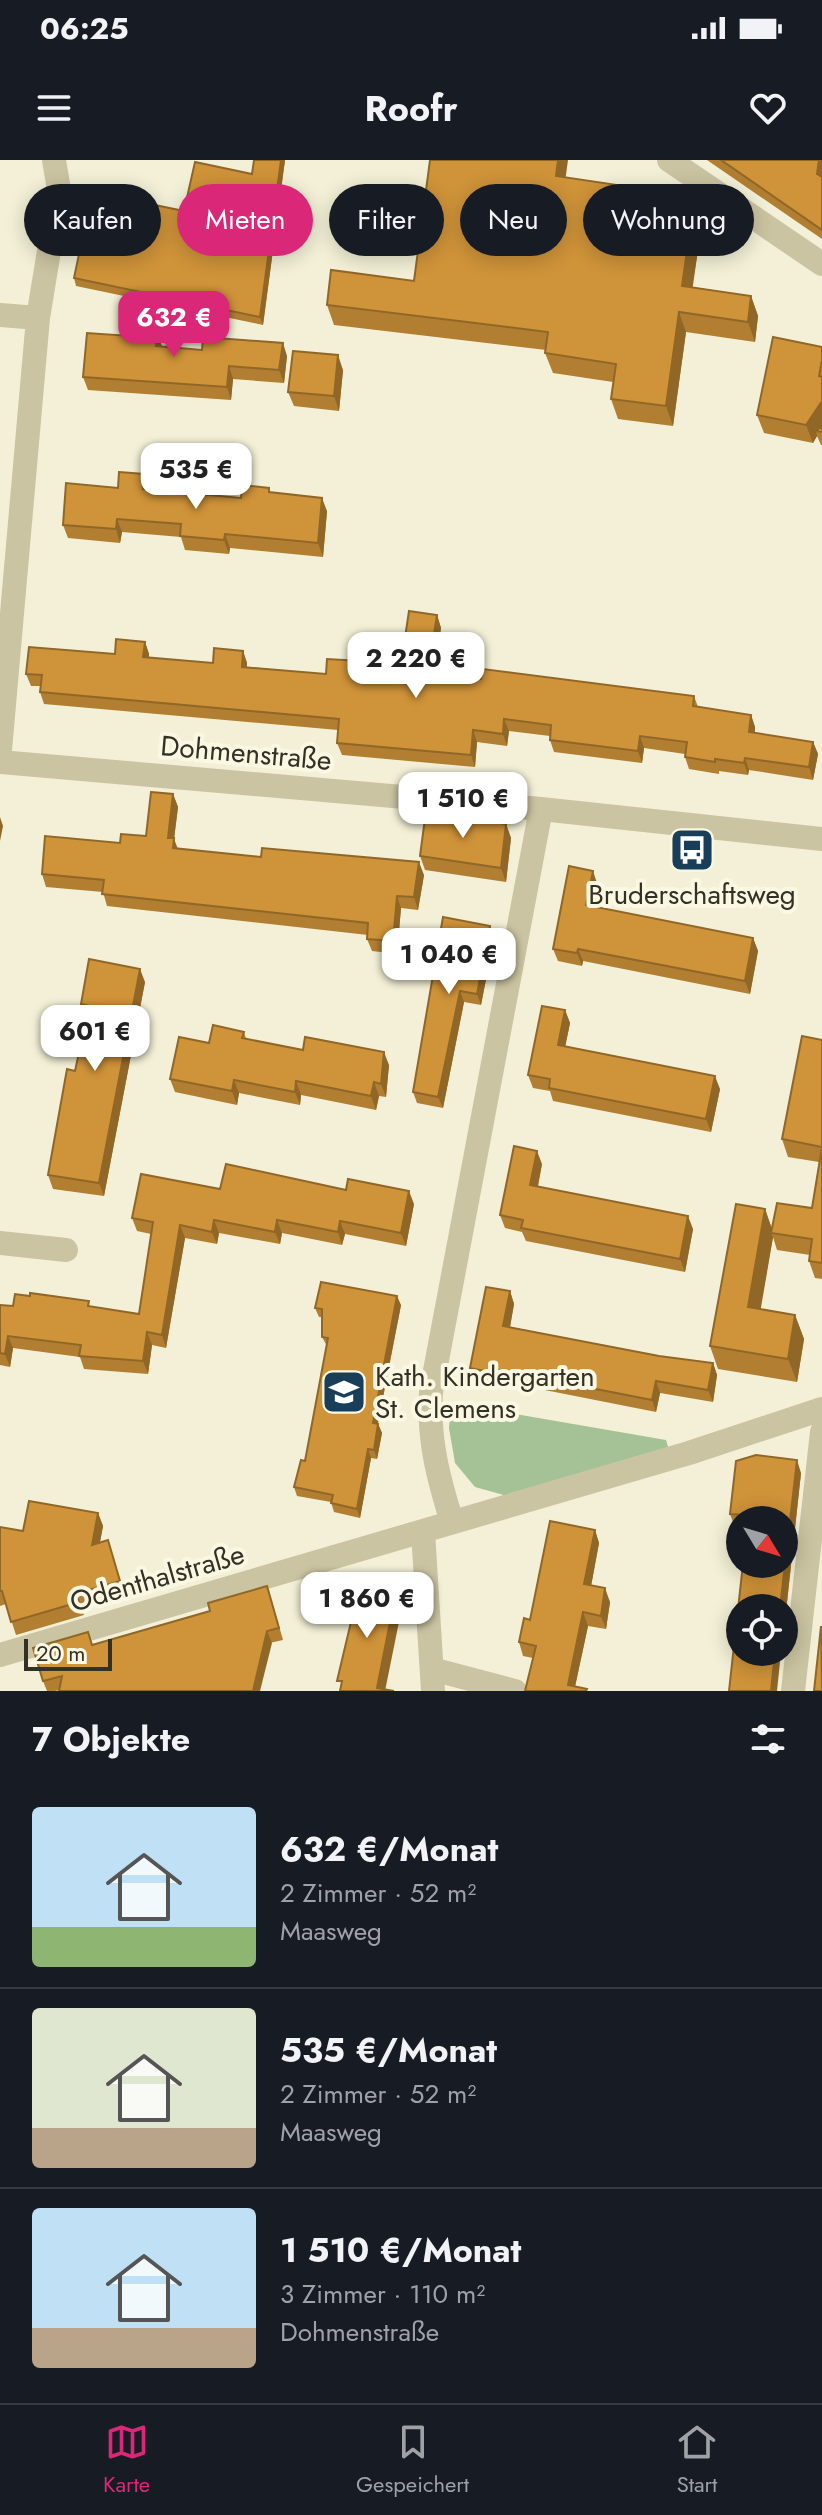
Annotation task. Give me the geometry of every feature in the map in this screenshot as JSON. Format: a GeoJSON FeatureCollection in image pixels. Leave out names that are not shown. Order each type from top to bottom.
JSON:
{"type":"FeatureCollection","features":[{"type":"Feature","properties":{"kind":"street"},"geometry":{"type":"LineString","coordinates":[[0,750],[38,318],[59,190],[54,160]]}},
{"type":"Feature","properties":{"kind":"street"},"geometry":{"type":"LineString","coordinates":[[669,160],[822,264]]}},
{"type":"Feature","properties":{"kind":"street"},"geometry":{"type":"LineString","coordinates":[[0,315],[38,318]]}},
{"type":"Feature","properties":{"kind":"street","name":"Dohmenstraße"},"geometry":{"type":"LineString","coordinates":[[0,762],[541,809],[822,839]]}},
{"type":"Feature","properties":{"kind":"street"},"geometry":{"type":"LineString","coordinates":[[452,1522],[434,1465],[428,1429],[431,1392],[541,809]]}},
{"type":"Feature","properties":{"kind":"street"},"geometry":{"type":"LineString","coordinates":[[0,1243],[66,1250]]}},
{"type":"Feature","properties":{"kind":"street","name":"Odenthalstraße"},"geometry":{"type":"LineString","coordinates":[[0,1655],[423,1532],[822,1409]]}},
{"type":"Feature","properties":{"kind":"street"},"geometry":{"type":"LineString","coordinates":[[793,1691],[822,1432]]}},
{"type":"Feature","properties":{"kind":"street"},"geometry":{"type":"LineString","coordinates":[[423,1532],[432,1680],[515,1691]]}},
{"type":"Feature","properties":{"kind":"green space"},"geometry":{"type":"Polygon","coordinates":[[[451,1403],[666,1440],[669,1450],[511,1497],[475,1487],[455,1463],[449,1428],[451,1403]]]}},
{"type":"Feature","properties":{"kind":"building"},"geometry":{"type":"Polygon","coordinates":[[[254,160],[281,160],[278,184],[190,184],[195,162],[252,174],[254,160]]]}},
{"type":"Feature","properties":{"kind":"building"},"geometry":{"type":"Polygon","coordinates":[[[430,160],[558,160],[556,176],[610,184],[583,184],[583,256],[686,256],[682,286],[751,296],[748,322],[679,312],[666,406],[611,399],[616,364],[545,353],[548,332],[327,305],[331,270],[414,281],[417,256],[444,256],[444,184],[427,184],[430,160]]]}},
{"type":"Feature","properties":{"kind":"building"},"geometry":{"type":"Polygon","coordinates":[[[721,160],[819,160],[817,174],[822,177],[822,230],[721,160]]]}},
{"type":"Feature","properties":{"kind":"building"},"geometry":{"type":"Polygon","coordinates":[[[161,206],[177,210],[177,256],[268,256],[260,317],[74,278],[79,256],[161,256],[161,206]]]}},
{"type":"Feature","properties":{"kind":"building"},"geometry":{"type":"Polygon","coordinates":[[[130,330],[157,333],[156,346],[202,350],[203,337],[283,343],[279,370],[229,366],[227,387],[83,377],[87,333],[130,336],[130,330]]]}},
{"type":"Feature","properties":{"kind":"building"},"geometry":{"type":"Polygon","coordinates":[[[773,337],[822,347],[819,376],[822,377],[822,401],[806,425],[757,415],[773,337]]]}},
{"type":"Feature","properties":{"kind":"building"},"geometry":{"type":"Polygon","coordinates":[[[293,351],[338,355],[334,396],[288,392],[293,351]]]}},
{"type":"Feature","properties":{"kind":"building"},"geometry":{"type":"Polygon","coordinates":[[[119,472],[144,474],[143,489],[241,498],[242,485],[269,488],[269,492],[322,498],[318,543],[225,534],[224,540],[180,536],[181,524],[117,519],[116,529],[63,525],[66,483],[118,488],[119,472]]]}},
{"type":"Feature","properties":{"kind":"building"},"geometry":{"type":"Polygon","coordinates":[[[409,611],[437,615],[428,672],[481,679],[483,669],[694,696],[693,706],[751,715],[749,732],[813,742],[809,767],[745,758],[744,763],[685,757],[687,742],[640,736],[638,751],[550,740],[551,725],[504,719],[503,734],[473,730],[471,755],[337,743],[339,719],[40,692],[42,675],[26,674],[29,647],[115,654],[116,639],[145,642],[143,657],[213,663],[214,648],[243,651],[242,667],[326,674],[327,659],[380,662],[382,648],[403,651],[409,611]]]}},
{"type":"Feature","properties":{"kind":"building"},"geometry":{"type":"Polygon","coordinates":[[[151,792],[173,794],[168,838],[174,838],[173,848],[261,857],[262,848],[419,862],[414,897],[397,896],[393,941],[367,939],[368,923],[102,894],[104,880],[42,874],[45,836],[120,843],[121,834],[146,836],[151,792]]]}},
{"type":"Feature","properties":{"kind":"building"},"geometry":{"type":"Polygon","coordinates":[[[426,811],[506,824],[501,868],[420,856],[426,811]]]}},
{"type":"Feature","properties":{"kind":"building"},"geometry":{"type":"Polygon","coordinates":[[[569,866],[593,871],[586,905],[753,938],[745,981],[578,949],[577,953],[553,949],[569,866]]]}},
{"type":"Feature","properties":{"kind":"building"},"geometry":{"type":"Polygon","coordinates":[[[443,917],[490,926],[477,994],[460,991],[438,1097],[413,1092],[443,917]]]}},
{"type":"Feature","properties":{"kind":"building"},"geometry":{"type":"Polygon","coordinates":[[[89,959],[140,969],[99,1183],[48,1175],[67,1069],[75,1071],[89,1006],[81,1004],[89,959]]]}},
{"type":"Feature","properties":{"kind":"building"},"geometry":{"type":"Polygon","coordinates":[[[542,1006],[565,1010],[558,1045],[715,1076],[706,1119],[549,1088],[550,1079],[528,1075],[542,1006]]]}},
{"type":"Feature","properties":{"kind":"building"},"geometry":{"type":"Polygon","coordinates":[[[213,1025],[244,1032],[242,1038],[303,1050],[305,1037],[384,1052],[381,1084],[374,1082],[371,1096],[296,1081],[295,1092],[234,1080],[232,1091],[170,1079],[179,1037],[209,1043],[213,1025]]]}},
{"type":"Feature","properties":{"kind":"building"},"geometry":{"type":"Polygon","coordinates":[[[802,1036],[822,1040],[822,1147],[782,1139],[802,1036]]]}},
{"type":"Feature","properties":{"kind":"building"},"geometry":{"type":"Polygon","coordinates":[[[514,1146],[537,1151],[530,1185],[688,1216],[680,1259],[521,1228],[523,1220],[500,1215],[514,1146]]]}},
{"type":"Feature","properties":{"kind":"building"},"geometry":{"type":"Polygon","coordinates":[[[822,1147],[822,1263],[809,1261],[812,1239],[771,1233],[777,1203],[812,1208],[822,1147]]]}},
{"type":"Feature","properties":{"kind":"building"},"geometry":{"type":"Polygon","coordinates":[[[226,1164],[346,1190],[348,1179],[409,1191],[401,1233],[340,1221],[338,1232],[277,1220],[275,1232],[214,1220],[212,1232],[180,1225],[162,1335],[147,1332],[143,1361],[79,1356],[81,1345],[8,1336],[5,1354],[0,1353],[0,1305],[13,1306],[15,1294],[30,1296],[30,1293],[89,1301],[88,1306],[139,1314],[153,1222],[132,1218],[141,1174],[220,1189],[226,1164]]]}},
{"type":"Feature","properties":{"kind":"building"},"geometry":{"type":"Polygon","coordinates":[[[736,1204],[765,1209],[748,1307],[795,1315],[788,1359],[710,1346],[736,1204]]]}},
{"type":"Feature","properties":{"kind":"building"},"geometry":{"type":"Polygon","coordinates":[[[321,1282],[397,1296],[373,1423],[378,1424],[374,1450],[368,1449],[357,1509],[331,1503],[333,1495],[294,1487],[301,1460],[305,1461],[328,1338],[322,1337],[322,1309],[315,1308],[321,1282]]]}},
{"type":"Feature","properties":{"kind":"building"},"geometry":{"type":"Polygon","coordinates":[[[486,1287],[510,1291],[503,1326],[659,1356],[713,1363],[708,1390],[656,1381],[652,1400],[494,1369],[494,1373],[470,1368],[486,1287]]]}},
{"type":"Feature","properties":{"kind":"building"},"geometry":{"type":"Polygon","coordinates":[[[756,1455],[797,1460],[792,1506],[731,1506],[736,1461],[756,1455]]]}},
{"type":"Feature","properties":{"kind":"building"},"geometry":{"type":"Polygon","coordinates":[[[29,1501],[98,1513],[92,1545],[108,1540],[120,1581],[76,1594],[79,1602],[11,1622],[0,1591],[0,1527],[23,1531],[29,1501]]]}},
{"type":"Feature","properties":{"kind":"building"},"geometry":{"type":"Polygon","coordinates":[[[550,1521],[595,1530],[584,1584],[605,1588],[601,1616],[583,1612],[568,1685],[586,1691],[525,1691],[536,1646],[519,1642],[524,1618],[530,1620],[550,1521]]]}},
{"type":"Feature","properties":{"kind":"building"},"geometry":{"type":"Polygon","coordinates":[[[741,1578],[783,1578],[782,1594],[740,1594],[741,1578]]]}},
{"type":"Feature","properties":{"kind":"building"},"geometry":{"type":"Polygon","coordinates":[[[360,1584],[396,1592],[377,1688],[394,1691],[340,1691],[342,1681],[337,1681],[360,1584]]]}},
{"type":"Feature","properties":{"kind":"building"},"geometry":{"type":"Polygon","coordinates":[[[267,1586],[279,1628],[267,1631],[253,1691],[59,1691],[62,1676],[43,1681],[33,1648],[88,1632],[92,1645],[210,1611],[208,1603],[267,1586]]]}},
{"type":"Feature","properties":{"kind":"building"},"geometry":{"type":"Polygon","coordinates":[[[821,1626],[822,1691],[814,1691],[821,1626]]]}},
{"type":"Feature","properties":{"kind":"building"},"geometry":{"type":"Polygon","coordinates":[[[732,1666],[774,1666],[771,1691],[729,1691],[732,1666]]]}},
{"type":"Feature","properties":{"kind":"place","name":"Bruderschaftsweg"},"geometry":{"type":"Point","coordinates":[692,850]}},
{"type":"Feature","properties":{"kind":"place","name":"Kath. Kindergarten St. Clemens"},"geometry":{"type":"Point","coordinates":[344,1392]}}]}
